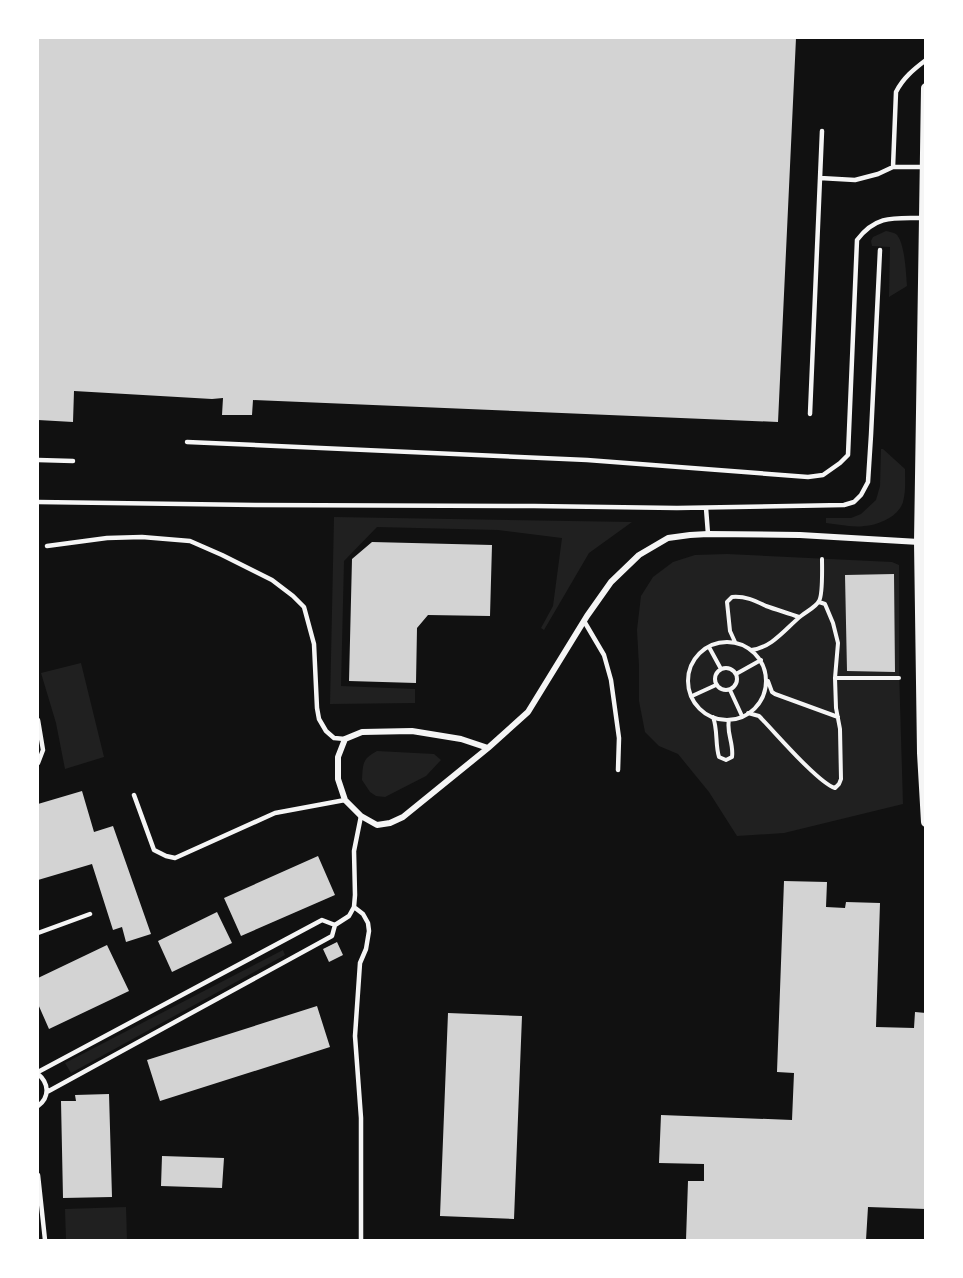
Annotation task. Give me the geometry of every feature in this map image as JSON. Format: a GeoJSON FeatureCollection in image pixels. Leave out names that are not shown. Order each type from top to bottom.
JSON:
{"type":"FeatureCollection","features":[{"type":"Feature","properties":{"kind":"street"},"geometry":{"type":"LineString","coordinates":[[926,88],[923,218],[922,542],[922,753],[926,822]]}},
{"type":"Feature","properties":{"kind":"street"},"geometry":{"type":"LineString","coordinates":[[488,748],[461,739],[412,731],[363,732],[345,739],[338,757],[338,779],[345,800],[361,816],[377,825],[390,823],[403,817],[488,748],[528,712],[611,582],[639,555],[668,538],[708,534],[800,535],[922,542]]}},
{"type":"Feature","properties":{"kind":"lane"},"geometry":{"type":"LineString","coordinates":[[893,167],[896,92],[909,73],[926,60]]}},
{"type":"Feature","properties":{"kind":"lane"},"geometry":{"type":"LineString","coordinates":[[810,414],[822,131]]}},
{"type":"Feature","properties":{"kind":"lane"},"geometry":{"type":"LineString","coordinates":[[820,178],[855,180],[893,167],[924,167]]}},
{"type":"Feature","properties":{"kind":"lane"},"geometry":{"type":"LineString","coordinates":[[187,442],[587,460],[808,477],[823,475],[848,455],[857,240],[872,225],[889,218],[923,218]]}},
{"type":"Feature","properties":{"kind":"lane"},"geometry":{"type":"LineString","coordinates":[[38,502],[706,508],[844,506],[854,502],[861,495],[868,482],[880,250]]}},
{"type":"Feature","properties":{"kind":"lane"},"geometry":{"type":"LineString","coordinates":[[38,460],[73,461]]}},
{"type":"Feature","properties":{"kind":"lane"},"geometry":{"type":"LineString","coordinates":[[706,508],[708,534]]}},
{"type":"Feature","properties":{"kind":"lane"},"geometry":{"type":"LineString","coordinates":[[47,546],[107,538],[142,537],[190,541],[272,580],[304,607],[314,644],[319,719],[326,731],[334,738],[345,739]]}},
{"type":"Feature","properties":{"kind":"lane"},"geometry":{"type":"LineString","coordinates":[[584,621],[604,655],[611,680],[619,738],[618,770]]}},
{"type":"Feature","properties":{"kind":"lane"},"geometry":{"type":"LineString","coordinates":[[38,720],[43,750],[38,763]]}},
{"type":"Feature","properties":{"kind":"lane"},"geometry":{"type":"LineString","coordinates":[[134,795],[154,850],[176,858],[275,813],[345,800]]}},
{"type":"Feature","properties":{"kind":"lane"},"geometry":{"type":"LineString","coordinates":[[46,1092],[332,936],[335,925],[349,916],[354,907],[354,851],[361,816]]}},
{"type":"Feature","properties":{"kind":"lane"},"geometry":{"type":"LineString","coordinates":[[354,907],[363,914],[369,931],[366,949],[360,963],[355,1036],[361,1118],[361,1240]]}},
{"type":"Feature","properties":{"kind":"lane"},"geometry":{"type":"LineString","coordinates":[[38,933],[90,914]]}},
{"type":"Feature","properties":{"kind":"lane"},"geometry":{"type":"LineString","coordinates":[[38,1106],[45,1098],[46,1092],[45,1081],[38,1073],[322,920],[335,925]]}},
{"type":"Feature","properties":{"kind":"lane"},"geometry":{"type":"LineString","coordinates":[[38,1175],[45,1240]]}},
{"type":"Feature","properties":{"kind":"path"},"geometry":{"type":"LineString","coordinates":[[751,650],[765,646],[782,634],[819,602],[822,559]]}},
{"type":"Feature","properties":{"kind":"path"},"geometry":{"type":"LineString","coordinates":[[735,642],[730,631],[727,602],[732,597],[745,597],[800,617]]}},
{"type":"Feature","properties":{"kind":"path"},"geometry":{"type":"LineString","coordinates":[[748,713],[759,716],[826,783],[835,788],[839,784],[841,779],[840,737],[836,708],[838,643],[829,610],[825,604],[819,602]]}},
{"type":"Feature","properties":{"kind":"path"},"geometry":{"type":"LineString","coordinates":[[766,674],[764,695],[758,705],[742,716],[729,719],[716,718],[706,713],[692,696],[689,686],[689,676],[697,656],[709,646],[735,642],[744,645],[761,660],[766,674],[772,692],[839,718]]}},
{"type":"Feature","properties":{"kind":"path"},"geometry":{"type":"LineString","coordinates":[[709,646],[721,669]]}},
{"type":"Feature","properties":{"kind":"path"},"geometry":{"type":"LineString","coordinates":[[736,674],[761,660]]}},
{"type":"Feature","properties":{"kind":"path"},"geometry":{"type":"LineString","coordinates":[[721,669],[731,669],[736,674],[737,682],[730,689],[722,690],[716,685],[715,674],[721,669]]}},
{"type":"Feature","properties":{"kind":"path"},"geometry":{"type":"LineString","coordinates":[[836,678],[899,678]]}},
{"type":"Feature","properties":{"kind":"path"},"geometry":{"type":"LineString","coordinates":[[692,696],[716,685]]}},
{"type":"Feature","properties":{"kind":"path"},"geometry":{"type":"LineString","coordinates":[[730,689],[742,716]]}},
{"type":"Feature","properties":{"kind":"path"},"geometry":{"type":"LineString","coordinates":[[712,716],[717,729],[719,757],[726,760],[732,757],[733,752],[727,722],[729,719]]}},
{"type":"Feature","properties":{"kind":"shaded area"},"geometry":{"type":"Polygon","coordinates":[[[886,231],[896,234],[899,238],[905,258],[907,286],[889,297],[890,247],[872,246],[871,241],[873,237],[886,231]]]}},
{"type":"Feature","properties":{"kind":"shaded area"},"geometry":{"type":"Polygon","coordinates":[[[881,449],[905,469],[905,494],[901,507],[882,522],[870,525],[855,527],[826,523],[826,518],[851,518],[861,514],[876,500],[880,486],[881,449]]]}},
{"type":"Feature","properties":{"kind":"shaded area"},"geometry":{"type":"Polygon","coordinates":[[[334,517],[632,522],[589,553],[544,630],[541,628],[553,606],[562,538],[498,530],[377,527],[344,561],[341,686],[415,689],[415,703],[330,704],[334,517]]]}},
{"type":"Feature","properties":{"kind":"shaded area"},"geometry":{"type":"Polygon","coordinates":[[[727,554],[892,562],[899,565],[903,804],[784,833],[737,836],[709,792],[678,754],[659,746],[645,732],[639,701],[637,630],[641,596],[653,577],[673,562],[695,555],[727,554]]]}},
{"type":"Feature","properties":{"kind":"shaded area"},"geometry":{"type":"Polygon","coordinates":[[[81,663],[104,757],[65,769],[56,723],[41,673],[81,663]]]}},
{"type":"Feature","properties":{"kind":"shaded area"},"geometry":{"type":"Polygon","coordinates":[[[377,751],[434,754],[441,760],[426,776],[385,797],[376,796],[370,792],[362,780],[364,762],[377,751]]]}},
{"type":"Feature","properties":{"kind":"shaded area"},"geometry":{"type":"Polygon","coordinates":[[[283,950],[285,955],[71,1073],[65,1063],[283,950]]]}},
{"type":"Feature","properties":{"kind":"shaded area"},"geometry":{"type":"Polygon","coordinates":[[[126,1207],[127,1240],[66,1240],[65,1209],[126,1207]]]}},
{"type":"Feature","properties":{"kind":"building"},"geometry":{"type":"Polygon","coordinates":[[[38,38],[796,38],[778,422],[253,400],[252,415],[222,415],[223,398],[74,391],[73,422],[38,420],[38,38]]]}},
{"type":"Feature","properties":{"kind":"building"},"geometry":{"type":"Polygon","coordinates":[[[372,542],[492,545],[490,616],[428,615],[417,628],[416,683],[349,681],[352,559],[372,542]]]}},
{"type":"Feature","properties":{"kind":"building"},"geometry":{"type":"Polygon","coordinates":[[[894,574],[895,672],[847,671],[845,575],[894,574]]]}},
{"type":"Feature","properties":{"kind":"building"},"geometry":{"type":"Polygon","coordinates":[[[82,791],[94,832],[113,826],[151,934],[126,942],[122,927],[113,930],[92,864],[38,880],[38,804],[82,791]]]}},
{"type":"Feature","properties":{"kind":"building"},"geometry":{"type":"Polygon","coordinates":[[[318,856],[335,895],[241,936],[224,898],[318,856]]]}},
{"type":"Feature","properties":{"kind":"building"},"geometry":{"type":"Polygon","coordinates":[[[784,881],[827,882],[826,907],[845,908],[846,902],[880,903],[876,1027],[914,1028],[915,1012],[926,1013],[926,1209],[868,1207],[866,1240],[686,1240],[688,1181],[704,1181],[704,1164],[659,1163],[661,1115],[792,1120],[794,1073],[777,1072],[784,881]]]}},
{"type":"Feature","properties":{"kind":"building"},"geometry":{"type":"Polygon","coordinates":[[[217,912],[232,943],[172,972],[158,941],[217,912]]]}},
{"type":"Feature","properties":{"kind":"building"},"geometry":{"type":"Polygon","coordinates":[[[337,942],[343,955],[329,962],[323,949],[337,942]]]}},
{"type":"Feature","properties":{"kind":"building"},"geometry":{"type":"Polygon","coordinates":[[[107,945],[129,991],[49,1029],[38,1004],[38,978],[107,945]]]}},
{"type":"Feature","properties":{"kind":"building"},"geometry":{"type":"Polygon","coordinates":[[[317,1006],[330,1047],[160,1101],[147,1060],[317,1006]]]}},
{"type":"Feature","properties":{"kind":"building"},"geometry":{"type":"Polygon","coordinates":[[[448,1013],[522,1016],[514,1219],[440,1216],[448,1013]]]}},
{"type":"Feature","properties":{"kind":"building"},"geometry":{"type":"Polygon","coordinates":[[[109,1094],[112,1197],[63,1198],[61,1101],[76,1101],[75,1095],[109,1094]]]}},
{"type":"Feature","properties":{"kind":"building"},"geometry":{"type":"Polygon","coordinates":[[[162,1156],[224,1158],[222,1188],[161,1186],[162,1156]]]}}]}
